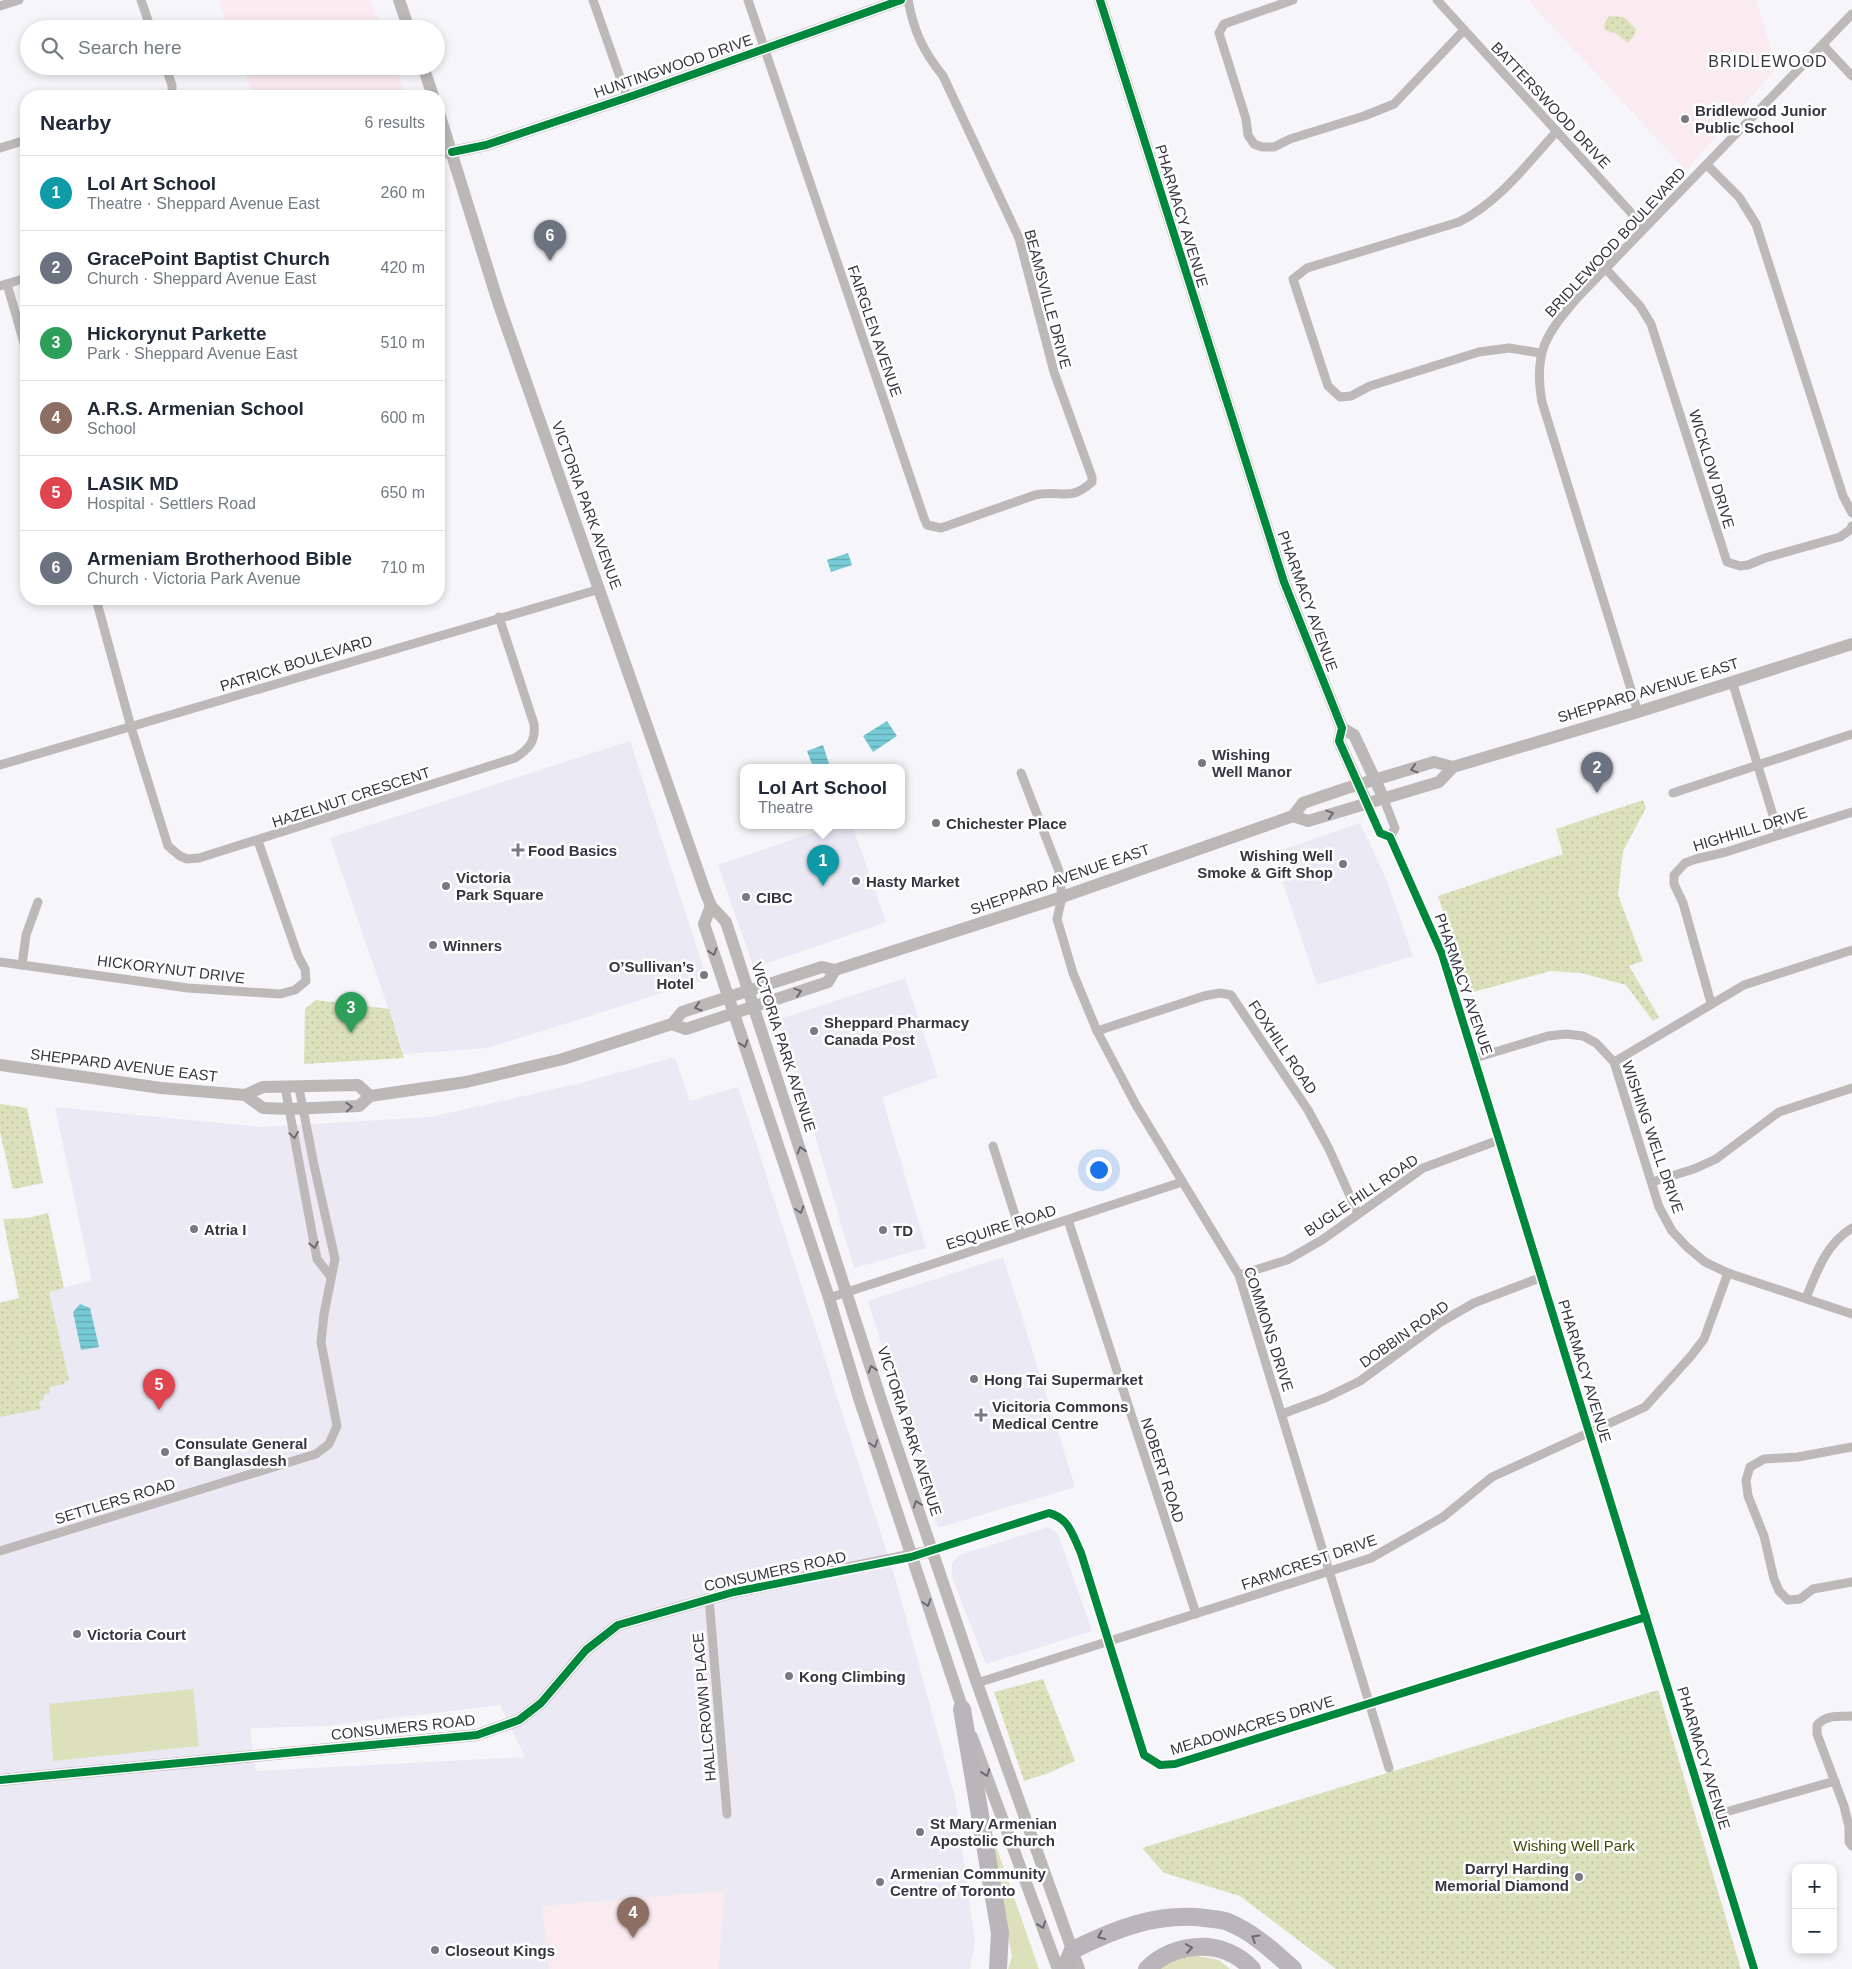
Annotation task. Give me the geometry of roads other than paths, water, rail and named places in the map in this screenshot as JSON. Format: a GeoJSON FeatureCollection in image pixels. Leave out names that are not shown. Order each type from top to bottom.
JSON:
{"type":"FeatureCollection","features":[{"type":"Feature","properties":{"kind":"highway"},"geometry":{"type":"LineString","coordinates":[[962,1709],[1000,1933],[998,1969]]}},
{"type":"Feature","properties":{"kind":"highway"},"geometry":{"type":"LineString","coordinates":[[1065,1969],[1073,1950],[1112,1931],[1156,1918],[1188,1916],[1227,1921],[1267,1945],[1293,1969]]}},
{"type":"Feature","properties":{"kind":"highway"},"geometry":{"type":"LineString","coordinates":[[1147,1969],[1162,1957],[1196,1946],[1227,1952],[1242,1960],[1252,1969]]}},
{"type":"Feature","properties":{"kind":"main road"},"geometry":{"type":"LineString","coordinates":[[399,0],[406,20]]}},
{"type":"Feature","properties":{"kind":"main road","name":"HUNTINGWOOD DRIVE"},"geometry":{"type":"LineString","coordinates":[[452,152],[486,145],[901,0]]}},
{"type":"Feature","properties":{"kind":"main road","name":"PHARMACY AVENUE"},"geometry":{"type":"LineString","coordinates":[[1100,0],[1284,582],[1342,728],[1340,741],[1366,803]]}},
{"type":"Feature","properties":{"kind":"main road"},"geometry":{"type":"LineString","coordinates":[[426,75],[431,90]]}},
{"type":"Feature","properties":{"kind":"main road","name":"VICTORIA PARK AVENUE"},"geometry":{"type":"LineString","coordinates":[[445,131],[499,304],[711,906],[726,922],[848,1292],[886,1415],[977,1683],[1079,1969]]}},
{"type":"Feature","properties":{"kind":"main road","name":"SHEPPARD AVENUE EAST"},"geometry":{"type":"LineString","coordinates":[[245,1095],[263,1108],[290,1110],[359,1106],[370,1096],[466,1082],[563,1059],[672,1024],[682,1012],[749,992],[822,966],[836,970],[1062,897],[1293,816],[1303,802],[1434,762],[1452,767],[1638,712],[1852,644]]}},
{"type":"Feature","properties":{"kind":"main road","name":"PHARMACY AVENUE"},"geometry":{"type":"LineString","coordinates":[[1342,728],[1354,736],[1383,797]]}},
{"type":"Feature","properties":{"kind":"main road","name":"SHEPPARD AVENUE EAST"},"geometry":{"type":"LineString","coordinates":[[1293,816],[1308,821],[1383,797],[1439,782],[1452,767]]}},
{"type":"Feature","properties":{"kind":"main road"},"geometry":{"type":"LineString","coordinates":[[711,906],[704,924],[728,998],[829,1298],[859,1398],[962,1709],[1058,1969]]}},
{"type":"Feature","properties":{"kind":"main road","name":"SHEPPARD AVENUE EAST"},"geometry":{"type":"LineString","coordinates":[[672,1024],[686,1029],[734,1014],[828,982],[836,970]]}},
{"type":"Feature","properties":{"kind":"main road","name":"SHEPPARD AVENUE EAST"},"geometry":{"type":"LineString","coordinates":[[0,1065],[161,1088],[245,1095],[263,1087],[299,1088],[358,1085],[370,1096]]}},
{"type":"Feature","properties":{"kind":"main road","name":"MEADOWACRES DRIVE"},"geometry":{"type":"LineString","coordinates":[[912,1557],[933,1550]]}},
{"type":"Feature","properties":{"kind":"main road","name":"CONSUMERS ROAD"},"geometry":{"type":"LineString","coordinates":[[0,1780],[477,1735],[519,1720],[542,1703],[586,1650],[618,1625],[708,1598],[912,1557]]}},
{"type":"Feature","properties":{"kind":"street"},"geometry":{"type":"LineString","coordinates":[[0,6],[20,0]]}},
{"type":"Feature","properties":{"kind":"street"},"geometry":{"type":"LineString","coordinates":[[141,0],[148,20]]}},
{"type":"Feature","properties":{"kind":"street"},"geometry":{"type":"LineString","coordinates":[[593,0],[627,97]]}},
{"type":"Feature","properties":{"kind":"street","name":"FAIRGLEN AVENUE"},"geometry":{"type":"LineString","coordinates":[[748,0],[927,525],[941,528],[1047,493],[1074,495]]}},
{"type":"Feature","properties":{"kind":"street","name":"BEAMSVILLE DRIVE"},"geometry":{"type":"LineString","coordinates":[[908,0],[912,19],[925,54],[943,76],[1019,238],[1054,372],[1092,477],[1092,482],[1074,495]]}},
{"type":"Feature","properties":{"kind":"street"},"geometry":{"type":"LineString","coordinates":[[1293,0],[1224,24],[1219,33],[1246,119],[1248,135],[1254,144],[1262,147],[1274,148],[1290,139],[1364,116],[1394,104],[1464,30]]}},
{"type":"Feature","properties":{"kind":"street","name":"BATTERSWOOD DRIVE"},"geometry":{"type":"LineString","coordinates":[[1437,0],[1645,228]]}},
{"type":"Feature","properties":{"kind":"street","name":"BRIDLEWOOD BOULEVARD"},"geometry":{"type":"LineString","coordinates":[[1638,712],[1542,402],[1538,370],[1540,353],[1558,319],[1852,14]]}},
{"type":"Feature","properties":{"kind":"street"},"geometry":{"type":"LineString","coordinates":[[1823,44],[1852,76]]}},
{"type":"Feature","properties":{"kind":"street"},"geometry":{"type":"LineString","coordinates":[[168,75],[172,90]]}},
{"type":"Feature","properties":{"kind":"street"},"geometry":{"type":"LineString","coordinates":[[1540,353],[1509,348],[1479,352],[1370,386],[1351,396],[1340,397],[1328,386],[1293,280],[1307,268],[1459,222],[1471,216],[1497,197],[1557,131]]}},
{"type":"Feature","properties":{"kind":"street"},"geometry":{"type":"LineString","coordinates":[[0,148],[20,142]]}},
{"type":"Feature","properties":{"kind":"street"},"geometry":{"type":"LineString","coordinates":[[445,154],[452,152]]}},
{"type":"Feature","properties":{"kind":"street"},"geometry":{"type":"LineString","coordinates":[[1707,165],[1739,197],[1756,224],[1843,496],[1852,513]]}},
{"type":"Feature","properties":{"kind":"street","name":"WICKLOW DRIVE"},"geometry":{"type":"LineString","coordinates":[[1606,269],[1640,306],[1651,324],[1727,562],[1740,566],[1748,565],[1764,558],[1840,537],[1850,530],[1852,526]]}},
{"type":"Feature","properties":{"kind":"street"},"geometry":{"type":"LineString","coordinates":[[20,280],[4,285],[20,332]]}},
{"type":"Feature","properties":{"kind":"street","name":"PATRICK BOULEVARD"},"geometry":{"type":"LineString","coordinates":[[0,765],[499,617],[600,589]]}},
{"type":"Feature","properties":{"kind":"street"},"geometry":{"type":"LineString","coordinates":[[98,605],[131,727]]}},
{"type":"Feature","properties":{"kind":"street","name":"HAZELNUT CRESCENT"},"geometry":{"type":"LineString","coordinates":[[131,727],[166,840],[174,852],[188,859],[200,858],[258,841],[515,758],[528,750],[535,735],[534,724],[499,617]]}},
{"type":"Feature","properties":{"kind":"street"},"geometry":{"type":"LineString","coordinates":[[1732,681],[1779,835]]}},
{"type":"Feature","properties":{"kind":"street"},"geometry":{"type":"LineString","coordinates":[[1673,792],[1852,734]]}},
{"type":"Feature","properties":{"kind":"street"},"geometry":{"type":"LineString","coordinates":[[1021,773],[1059,871],[1062,897]]}},
{"type":"Feature","properties":{"kind":"street","name":"PHARMACY AVENUE"},"geometry":{"type":"LineString","coordinates":[[1383,797],[1395,828],[1390,837]]}},
{"type":"Feature","properties":{"kind":"street","name":"PHARMACY AVENUE"},"geometry":{"type":"LineString","coordinates":[[1366,803],[1380,833],[1390,837],[1442,954],[1754,1969]]}},
{"type":"Feature","properties":{"kind":"street","name":"HIGHHILL DRIVE"},"geometry":{"type":"LineString","coordinates":[[1711,1003],[1683,903],[1674,884],[1674,875],[1685,863],[1696,859],[1852,812]]}},
{"type":"Feature","properties":{"kind":"street","name":"HICKORYNUT DRIVE"},"geometry":{"type":"LineString","coordinates":[[0,962],[188,988],[280,994],[296,990],[306,981],[306,974],[258,841]]}},
{"type":"Feature","properties":{"kind":"street","name":"COMMONS DRIVE"},"geometry":{"type":"LineString","coordinates":[[1062,897],[1057,919],[1073,973],[1097,1031],[1136,1105],[1240,1275],[1388,1768]]}},
{"type":"Feature","properties":{"kind":"street"},"geometry":{"type":"LineString","coordinates":[[22,965],[26,935],[38,902]]}},
{"type":"Feature","properties":{"kind":"street"},"geometry":{"type":"LineString","coordinates":[[1614,1062],[1711,1003],[1757,979],[1852,950]]}},
{"type":"Feature","properties":{"kind":"street","name":"FOXHILL ROAD"},"geometry":{"type":"LineString","coordinates":[[1097,1031],[1204,996],[1220,993],[1231,995],[1308,1110],[1329,1149],[1358,1214]]}},
{"type":"Feature","properties":{"kind":"street","name":"WISHING WELL DRIVE"},"geometry":{"type":"LineString","coordinates":[[1475,1058],[1548,1036],[1566,1034],[1583,1036],[1596,1043],[1614,1062],[1659,1207],[1672,1231],[1687,1247],[1705,1262],[1728,1273],[1852,1314]]}},
{"type":"Feature","properties":{"kind":"street"},"geometry":{"type":"LineString","coordinates":[[285,1087],[298,1168],[317,1259],[331,1278]]}},
{"type":"Feature","properties":{"kind":"street","name":"SETTLERS ROAD"},"geometry":{"type":"LineString","coordinates":[[0,1551],[316,1454],[329,1444],[337,1426],[321,1342],[324,1314],[331,1288],[335,1259],[314,1165],[305,1109],[299,1088]]}},
{"type":"Feature","properties":{"kind":"street"},"geometry":{"type":"LineString","coordinates":[[1652,1182],[1694,1169],[1716,1159],[1779,1112],[1852,1088]]}},
{"type":"Feature","properties":{"kind":"street","name":"BUGLE HILL ROAD"},"geometry":{"type":"LineString","coordinates":[[1240,1275],[1287,1260],[1322,1240],[1423,1168],[1499,1140]]}},
{"type":"Feature","properties":{"kind":"street"},"geometry":{"type":"LineString","coordinates":[[993,1146],[1021,1234]]}},
{"type":"Feature","properties":{"kind":"street","name":"ESQUIRE ROAD"},"geometry":{"type":"LineString","coordinates":[[829,1298],[1182,1182]]}},
{"type":"Feature","properties":{"kind":"street","name":"NOBERT ROAD"},"geometry":{"type":"LineString","coordinates":[[1068,1220],[1196,1614]]}},
{"type":"Feature","properties":{"kind":"street"},"geometry":{"type":"LineString","coordinates":[[1806,1298],[1822,1259],[1828,1250],[1852,1228]]}},
{"type":"Feature","properties":{"kind":"street","name":"FARMCREST DRIVE"},"geometry":{"type":"LineString","coordinates":[[977,1683],[1371,1558],[1406,1540],[1442,1517],[1492,1477],[1645,1407],[1691,1356],[1709,1330],[1728,1273]]}},
{"type":"Feature","properties":{"kind":"street","name":"DOBBIN ROAD"},"geometry":{"type":"LineString","coordinates":[[1282,1414],[1325,1398],[1360,1381],[1439,1324],[1474,1303],[1542,1277]]}},
{"type":"Feature","properties":{"kind":"street"},"geometry":{"type":"LineString","coordinates":[[1852,1447],[1798,1457],[1764,1459],[1750,1466],[1746,1480],[1748,1496],[1764,1536],[1774,1579],[1784,1597],[1788,1600],[1800,1599],[1813,1589],[1852,1582]]}},
{"type":"Feature","properties":{"kind":"street","name":"MEADOWACRES DRIVE"},"geometry":{"type":"LineString","coordinates":[[933,1550],[1049,1513],[1058,1515],[1069,1526],[1081,1553],[1144,1755],[1160,1765],[1175,1764],[1646,1617]]}},
{"type":"Feature","properties":{"kind":"street","name":"HALLCROWN PLACE"},"geometry":{"type":"LineString","coordinates":[[708,1598],[727,1814]]}},
{"type":"Feature","properties":{"kind":"street"},"geometry":{"type":"LineString","coordinates":[[1852,1716],[1829,1716],[1817,1725],[1818,1741],[1828,1760],[1835,1781],[1849,1827],[1848,1835],[1852,1846]]}},
{"type":"Feature","properties":{"kind":"street"},"geometry":{"type":"LineString","coordinates":[[1708,1817],[1835,1781]]}},
{"type":"Feature","properties":{"kind":"water"},"geometry":{"type":"Polygon","coordinates":[[[848,553],[852,565],[831,572],[827,560],[848,553]]]}},
{"type":"Feature","properties":{"kind":"water"},"geometry":{"type":"Polygon","coordinates":[[[887,721],[897,736],[873,752],[863,736],[887,721]]]}},
{"type":"Feature","properties":{"kind":"water"},"geometry":{"type":"Polygon","coordinates":[[[823,745],[829,764],[812,764],[807,751],[823,745]]]}},
{"type":"Feature","properties":{"kind":"water"},"geometry":{"type":"Polygon","coordinates":[[[80,1304],[90,1308],[99,1347],[81,1350],[73,1312],[80,1304]]]}},
{"type":"Feature","properties":{"kind":"place","name":"Bridlewood Junior Public School"},"geometry":{"type":"Point","coordinates":[1685,119]}},
{"type":"Feature","properties":{"kind":"place","name":"Armeniam Brotherhood Bible"},"geometry":{"type":"Point","coordinates":[550,261]}},
{"type":"Feature","properties":{"kind":"place","name":"Wishing Well Manor"},"geometry":{"type":"Point","coordinates":[1202,763]}},
{"type":"Feature","properties":{"kind":"place","name":"GracePoint Baptist Church"},"geometry":{"type":"Point","coordinates":[1597,793]}},
{"type":"Feature","properties":{"kind":"place","name":"Chichester Place"},"geometry":{"type":"Point","coordinates":[936,823]}},
{"type":"Feature","properties":{"kind":"place","name":"Food Basics"},"geometry":{"type":"Point","coordinates":[518,850]}},
{"type":"Feature","properties":{"kind":"place","name":"Wishing Well Smoke & Gift Shop"},"geometry":{"type":"Point","coordinates":[1343,864]}},
{"type":"Feature","properties":{"kind":"place","name":"Hasty Market"},"geometry":{"type":"Point","coordinates":[856,881]}},
{"type":"Feature","properties":{"kind":"place","name":"Victoria Park Square"},"geometry":{"type":"Point","coordinates":[446,886]}},
{"type":"Feature","properties":{"kind":"place","name":"Lol Art School"},"geometry":{"type":"Point","coordinates":[823,886]}},
{"type":"Feature","properties":{"kind":"place","name":"CIBC"},"geometry":{"type":"Point","coordinates":[746,897]}},
{"type":"Feature","properties":{"kind":"place","name":"Winners"},"geometry":{"type":"Point","coordinates":[433,945]}},
{"type":"Feature","properties":{"kind":"place","name":"O’Sullivan’s Hotel"},"geometry":{"type":"Point","coordinates":[704,975]}},
{"type":"Feature","properties":{"kind":"place","name":"Sheppard Pharmacy Canada Post"},"geometry":{"type":"Point","coordinates":[814,1031]}},
{"type":"Feature","properties":{"kind":"place","name":"Hickorynut Parkette"},"geometry":{"type":"Point","coordinates":[351,1033]}},
{"type":"Feature","properties":{"kind":"place","name":"Atria I"},"geometry":{"type":"Point","coordinates":[194,1229]}},
{"type":"Feature","properties":{"kind":"place","name":"TD"},"geometry":{"type":"Point","coordinates":[883,1230]}},
{"type":"Feature","properties":{"kind":"place","name":"Hong Tai Supermarket"},"geometry":{"type":"Point","coordinates":[974,1379]}},
{"type":"Feature","properties":{"kind":"place","name":"LASIK MD"},"geometry":{"type":"Point","coordinates":[159,1410]}},
{"type":"Feature","properties":{"kind":"place","name":"Vicitoria Commons Medical Centre"},"geometry":{"type":"Point","coordinates":[981,1415]}},
{"type":"Feature","properties":{"kind":"place","name":"Consulate General of Banglasdesh"},"geometry":{"type":"Point","coordinates":[165,1452]}},
{"type":"Feature","properties":{"kind":"place","name":"Victoria Court"},"geometry":{"type":"Point","coordinates":[77,1634]}},
{"type":"Feature","properties":{"kind":"place","name":"Kong Climbing"},"geometry":{"type":"Point","coordinates":[789,1676]}},
{"type":"Feature","properties":{"kind":"place","name":"St Mary Armenian Apostolic Church"},"geometry":{"type":"Point","coordinates":[920,1832]}},
{"type":"Feature","properties":{"kind":"place","name":"Darryl Harding Memorial Diamond"},"geometry":{"type":"Point","coordinates":[1579,1877]}},
{"type":"Feature","properties":{"kind":"place","name":"Armenian Community Centre of Toronto"},"geometry":{"type":"Point","coordinates":[880,1882]}},
{"type":"Feature","properties":{"kind":"place","name":"A.R.S. Armenian School"},"geometry":{"type":"Point","coordinates":[633,1938]}},
{"type":"Feature","properties":{"kind":"place","name":"Closeout Kings"},"geometry":{"type":"Point","coordinates":[435,1950]}},
{"type":"Feature","properties":{"kind":"district","name":"BRIDLEWOOD"},"geometry":{"type":"Point","coordinates":[1768,61]}},
{"type":"Feature","properties":{"kind":"park label","name":"Wishing Well Park"},"geometry":{"type":"Point","coordinates":[1574,1845]}}]}
